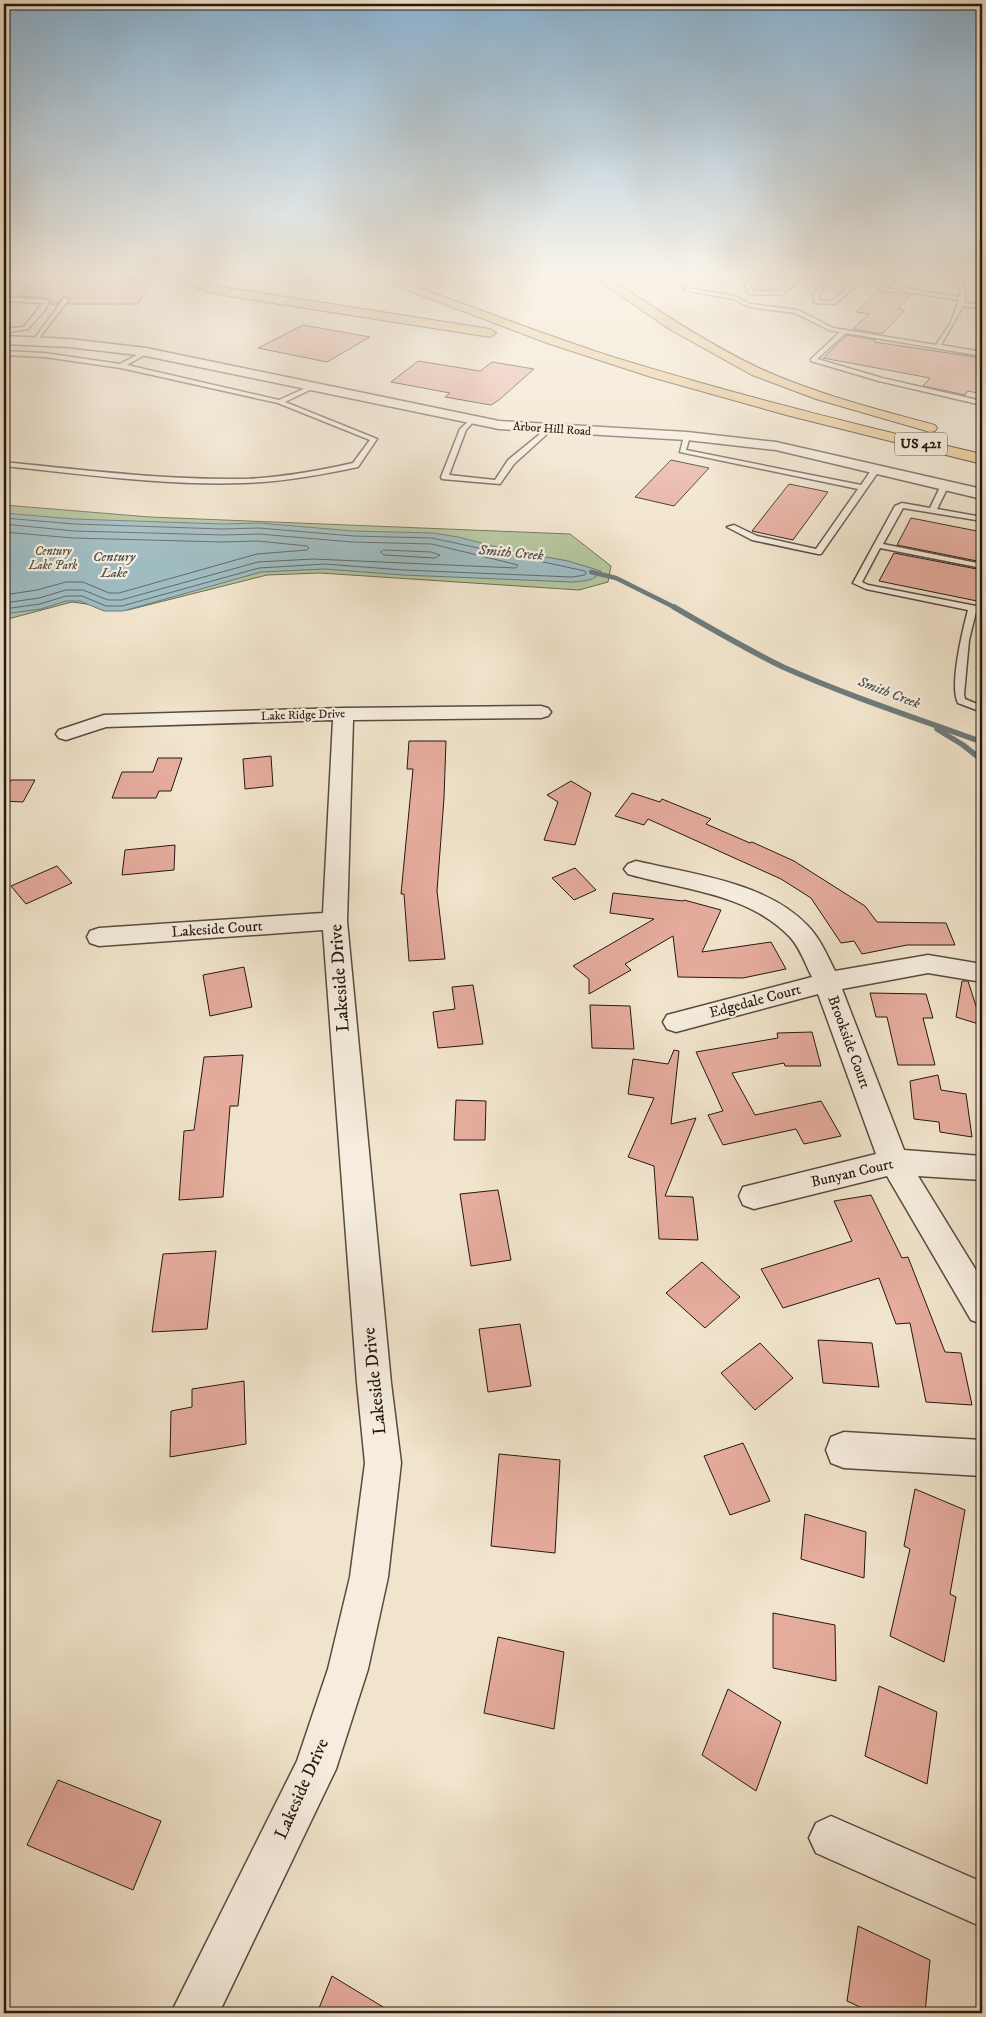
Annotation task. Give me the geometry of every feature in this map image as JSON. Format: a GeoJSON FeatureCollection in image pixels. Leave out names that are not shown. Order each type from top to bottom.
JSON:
{"type":"FeatureCollection","features":[{"type":"Feature","properties":{"kind":"highway","name":"US 421"},"geometry":{"type":"LineString","coordinates":[[673,370],[800,414],[982,459]]}},
{"type":"Feature","properties":{"kind":"highway","name":"US 421"},"geometry":{"type":"LineString","coordinates":[[681,370],[701,374]]}},
{"type":"Feature","properties":{"kind":"highway","name":"US 421"},"geometry":{"type":"LineString","coordinates":[[754,370],[824,398],[945,434],[770,392]]}},
{"type":"Feature","properties":{"kind":"street","name":"Arbor Hill Road"},"geometry":{"type":"LineString","coordinates":[[236,370],[472,420],[544,429],[687,436],[776,446],[982,494]]}},
{"type":"Feature","properties":{"kind":"street","name":"Lake Ridge Drive"},"geometry":{"type":"LineString","coordinates":[[66,734],[104,721],[343,714],[541,712]]}},
{"type":"Feature","properties":{"kind":"street","name":"Lakeside Drive"},"geometry":{"type":"LineString","coordinates":[[194,2013],[315,1769],[348,1669],[369,1577],[383,1463],[373,1373],[335,921],[343,714]]}},
{"type":"Feature","properties":{"kind":"street","name":"Brookside Court"},"geometry":{"type":"LineString","coordinates":[[636,869],[718,888],[747,897],[766,906],[798,930],[809,944],[827,982],[894,1162],[982,1309]]}},
{"type":"Feature","properties":{"kind":"street","name":"Lakeside Court"},"geometry":{"type":"LineString","coordinates":[[99,938],[335,921]]}},
{"type":"Feature","properties":{"kind":"street","name":"Edgedale Court"},"geometry":{"type":"LineString","coordinates":[[676,1022],[827,982],[928,964],[982,973]]}},
{"type":"Feature","properties":{"kind":"street","name":"Bunyan Court"},"geometry":{"type":"LineString","coordinates":[[754,1196],[894,1162],[982,1168]]}},
{"type":"Feature","properties":{"kind":"street"},"geometry":{"type":"LineString","coordinates":[[844,1450],[982,1458]]}},
{"type":"Feature","properties":{"kind":"street"},"geometry":{"type":"LineString","coordinates":[[831,1838],[982,1904]]}},
{"type":"Feature","properties":{"kind":"lane"},"geometry":{"type":"LineString","coordinates":[[4,464],[148,478],[244,481],[310,475],[355,465],[374,439],[280,402],[139,370]]}},
{"type":"Feature","properties":{"kind":"lane"},"geometry":{"type":"LineString","coordinates":[[847,370],[881,380],[982,403]]}},
{"type":"Feature","properties":{"kind":"lane"},"geometry":{"type":"LineString","coordinates":[[280,402],[314,386]]}},
{"type":"Feature","properties":{"kind":"lane"},"geometry":{"type":"LineString","coordinates":[[472,420],[463,429],[445,477],[496,482],[511,462],[543,435],[544,429]]}},
{"type":"Feature","properties":{"kind":"lane"},"geometry":{"type":"LineString","coordinates":[[687,436],[682,451],[863,488]]}},
{"type":"Feature","properties":{"kind":"lane"},"geometry":{"type":"LineString","coordinates":[[731,527],[755,538],[818,552],[877,468]]}},
{"type":"Feature","properties":{"kind":"lane"},"geometry":{"type":"LineString","coordinates":[[933,509],[945,485]]}},
{"type":"Feature","properties":{"kind":"lane"},"geometry":{"type":"LineString","coordinates":[[982,519],[902,505],[898,508],[856,583],[982,610]]}},
{"type":"Feature","properties":{"kind":"lane"},"geometry":{"type":"LineString","coordinates":[[878,545],[982,566]]}},
{"type":"Feature","properties":{"kind":"lane"},"geometry":{"type":"LineString","coordinates":[[973,608],[965,640],[959,694],[961,701],[982,709]]}},
{"type":"Feature","properties":{"kind":"green space","name":"Century Lake"},"geometry":{"type":"Polygon","coordinates":[[[4,505],[150,517],[570,534],[611,566],[608,582],[579,590],[320,573],[267,575],[128,610],[72,602],[4,620],[4,505]]]}},
{"type":"Feature","properties":{"kind":"water","name":"Century Lake"},"geometry":{"type":"Polygon","coordinates":[[[4,513],[74,519],[223,524],[259,523],[353,531],[433,533],[568,561],[601,571],[593,579],[573,582],[403,575],[325,569],[261,572],[123,611],[104,611],[80,601],[66,601],[41,609],[4,614],[4,513]]]}},
{"type":"Feature","properties":{"kind":"building"},"geometry":{"type":"Polygon","coordinates":[[[406,370],[533,370],[491,405],[445,397],[450,393],[391,382],[406,370]]]}},
{"type":"Feature","properties":{"kind":"building"},"geometry":{"type":"Polygon","coordinates":[[[888,370],[982,370],[982,394],[968,391],[965,395],[923,386],[930,378],[888,370]]]}},
{"type":"Feature","properties":{"kind":"building"},"geometry":{"type":"Polygon","coordinates":[[[671,460],[709,468],[674,506],[635,497],[671,460]]]}},
{"type":"Feature","properties":{"kind":"building"},"geometry":{"type":"Polygon","coordinates":[[[789,484],[828,492],[793,540],[752,531],[789,484]]]}},
{"type":"Feature","properties":{"kind":"building"},"geometry":{"type":"Polygon","coordinates":[[[911,518],[982,532],[982,562],[897,545],[911,518]]]}},
{"type":"Feature","properties":{"kind":"building"},"geometry":{"type":"Polygon","coordinates":[[[894,553],[982,570],[982,602],[879,581],[894,553]]]}},
{"type":"Feature","properties":{"kind":"building"},"geometry":{"type":"Polygon","coordinates":[[[409,741],[446,741],[437,891],[445,959],[409,961],[404,894],[401,894],[413,769],[407,769],[409,741]]]}},
{"type":"Feature","properties":{"kind":"building"},"geometry":{"type":"Polygon","coordinates":[[[271,756],[273,786],[245,789],[243,759],[271,756]]]}},
{"type":"Feature","properties":{"kind":"building"},"geometry":{"type":"Polygon","coordinates":[[[158,758],[182,758],[171,791],[159,791],[156,798],[112,798],[122,772],[153,772],[158,758]]]}},
{"type":"Feature","properties":{"kind":"building"},"geometry":{"type":"Polygon","coordinates":[[[11,780],[35,780],[23,802],[4,801],[4,792],[11,780]]]}},
{"type":"Feature","properties":{"kind":"building"},"geometry":{"type":"Polygon","coordinates":[[[571,781],[591,793],[575,845],[544,840],[558,802],[547,795],[571,781]]]}},
{"type":"Feature","properties":{"kind":"building"},"geometry":{"type":"Polygon","coordinates":[[[632,793],[660,802],[662,799],[711,819],[706,824],[794,861],[865,906],[877,922],[946,923],[955,945],[907,945],[862,954],[854,941],[841,943],[811,898],[781,879],[648,819],[644,825],[615,816],[632,793]]]}},
{"type":"Feature","properties":{"kind":"building"},"geometry":{"type":"Polygon","coordinates":[[[175,845],[174,870],[122,875],[125,850],[175,845]]]}},
{"type":"Feature","properties":{"kind":"building"},"geometry":{"type":"Polygon","coordinates":[[[57,866],[72,883],[26,904],[11,886],[57,866]]]}},
{"type":"Feature","properties":{"kind":"building"},"geometry":{"type":"Polygon","coordinates":[[[575,868],[596,890],[574,900],[552,878],[575,868]]]}},
{"type":"Feature","properties":{"kind":"building"},"geometry":{"type":"Polygon","coordinates":[[[613,893],[684,900],[721,910],[702,952],[771,942],[786,969],[743,978],[678,977],[673,936],[625,964],[631,970],[589,994],[589,979],[573,966],[654,919],[610,913],[613,893]]]}},
{"type":"Feature","properties":{"kind":"building"},"geometry":{"type":"Polygon","coordinates":[[[244,967],[252,1007],[210,1016],[203,975],[244,967]]]}},
{"type":"Feature","properties":{"kind":"building"},"geometry":{"type":"Polygon","coordinates":[[[962,981],[968,981],[982,1025],[956,1017],[962,981]]]}},
{"type":"Feature","properties":{"kind":"building"},"geometry":{"type":"Polygon","coordinates":[[[473,985],[483,1044],[438,1048],[433,1012],[455,1009],[452,987],[473,985]]]}},
{"type":"Feature","properties":{"kind":"building"},"geometry":{"type":"Polygon","coordinates":[[[870,993],[926,994],[933,1018],[923,1018],[935,1065],[898,1065],[887,1017],[876,1017],[870,993]]]}},
{"type":"Feature","properties":{"kind":"building"},"geometry":{"type":"Polygon","coordinates":[[[590,1005],[630,1006],[634,1049],[592,1048],[590,1005]]]}},
{"type":"Feature","properties":{"kind":"building"},"geometry":{"type":"Polygon","coordinates":[[[812,1032],[821,1066],[785,1066],[784,1063],[732,1073],[755,1115],[821,1101],[841,1136],[804,1144],[796,1129],[723,1145],[708,1115],[723,1111],[696,1052],[778,1038],[777,1033],[812,1032]]]}},
{"type":"Feature","properties":{"kind":"building"},"geometry":{"type":"Polygon","coordinates":[[[674,1050],[679,1051],[671,1124],[696,1118],[665,1196],[693,1197],[698,1240],[659,1239],[654,1166],[628,1157],[654,1098],[628,1094],[633,1059],[668,1064],[674,1050]]]}},
{"type":"Feature","properties":{"kind":"building"},"geometry":{"type":"Polygon","coordinates":[[[243,1055],[238,1106],[230,1106],[223,1197],[179,1200],[184,1131],[194,1130],[204,1057],[243,1055]]]}},
{"type":"Feature","properties":{"kind":"building"},"geometry":{"type":"Polygon","coordinates":[[[938,1075],[941,1090],[966,1094],[972,1137],[940,1132],[939,1122],[914,1119],[910,1081],[938,1075]]]}},
{"type":"Feature","properties":{"kind":"building"},"geometry":{"type":"Polygon","coordinates":[[[456,1100],[486,1101],[485,1140],[454,1140],[456,1100]]]}},
{"type":"Feature","properties":{"kind":"building"},"geometry":{"type":"Polygon","coordinates":[[[498,1190],[511,1260],[471,1266],[460,1194],[498,1190]]]}},
{"type":"Feature","properties":{"kind":"building"},"geometry":{"type":"Polygon","coordinates":[[[871,1195],[902,1258],[908,1257],[945,1352],[961,1353],[972,1405],[926,1402],[910,1323],[896,1324],[879,1278],[783,1308],[761,1269],[852,1241],[834,1201],[871,1195]]]}},
{"type":"Feature","properties":{"kind":"building"},"geometry":{"type":"Polygon","coordinates":[[[216,1251],[207,1329],[152,1332],[163,1254],[216,1251]]]}},
{"type":"Feature","properties":{"kind":"building"},"geometry":{"type":"Polygon","coordinates":[[[702,1262],[740,1297],[705,1328],[666,1293],[702,1262]]]}},
{"type":"Feature","properties":{"kind":"building"},"geometry":{"type":"Polygon","coordinates":[[[520,1324],[531,1386],[488,1392],[479,1329],[520,1324]]]}},
{"type":"Feature","properties":{"kind":"building"},"geometry":{"type":"Polygon","coordinates":[[[818,1340],[872,1343],[879,1387],[823,1383],[818,1340]]]}},
{"type":"Feature","properties":{"kind":"building"},"geometry":{"type":"Polygon","coordinates":[[[760,1343],[793,1378],[755,1410],[721,1373],[760,1343]]]}},
{"type":"Feature","properties":{"kind":"building"},"geometry":{"type":"Polygon","coordinates":[[[244,1381],[246,1444],[170,1457],[171,1411],[192,1407],[192,1389],[244,1381]]]}},
{"type":"Feature","properties":{"kind":"building"},"geometry":{"type":"Polygon","coordinates":[[[743,1443],[770,1501],[730,1515],[704,1456],[743,1443]]]}},
{"type":"Feature","properties":{"kind":"building"},"geometry":{"type":"Polygon","coordinates":[[[499,1454],[560,1460],[555,1553],[491,1546],[499,1454]]]}},
{"type":"Feature","properties":{"kind":"building"},"geometry":{"type":"Polygon","coordinates":[[[915,1489],[965,1510],[950,1594],[956,1597],[944,1662],[890,1636],[910,1549],[904,1546],[915,1489]]]}},
{"type":"Feature","properties":{"kind":"building"},"geometry":{"type":"Polygon","coordinates":[[[805,1514],[866,1532],[864,1578],[801,1559],[805,1514]]]}},
{"type":"Feature","properties":{"kind":"building"},"geometry":{"type":"Polygon","coordinates":[[[773,1613],[835,1625],[836,1681],[773,1668],[773,1613]]]}},
{"type":"Feature","properties":{"kind":"building"},"geometry":{"type":"Polygon","coordinates":[[[498,1637],[564,1652],[554,1729],[484,1713],[498,1637]]]}},
{"type":"Feature","properties":{"kind":"building"},"geometry":{"type":"Polygon","coordinates":[[[879,1686],[937,1712],[927,1784],[865,1756],[879,1686]]]}},
{"type":"Feature","properties":{"kind":"building"},"geometry":{"type":"Polygon","coordinates":[[[728,1689],[781,1722],[756,1791],[702,1755],[728,1689]]]}},
{"type":"Feature","properties":{"kind":"building"},"geometry":{"type":"Polygon","coordinates":[[[58,1780],[161,1821],[133,1890],[27,1845],[58,1780]]]}},
{"type":"Feature","properties":{"kind":"building"},"geometry":{"type":"Polygon","coordinates":[[[858,1926],[930,1960],[925,2013],[873,2013],[847,2001],[858,1926]]]}},
{"type":"Feature","properties":{"kind":"building"},"geometry":{"type":"Polygon","coordinates":[[[332,1976],[393,2013],[317,2013],[332,1976]]]}},
{"type":"Feature","properties":{"kind":"waterway","name":"Smith Creek"},"geometry":{"type":"LineString","coordinates":[[591,572],[616,578],[674,607]]}},
{"type":"Feature","properties":{"kind":"waterway","name":"Smith Creek"},"geometry":{"type":"LineString","coordinates":[[674,607],[742,646],[808,678],[982,742]]}},
{"type":"Feature","properties":{"kind":"waterway"},"geometry":{"type":"LineString","coordinates":[[937,729],[963,745],[982,760]]}},
{"type":"Feature","properties":{"kind":"park label","name":"Century Lake Park"},"geometry":{"type":"Point","coordinates":[53,558]}}]}
